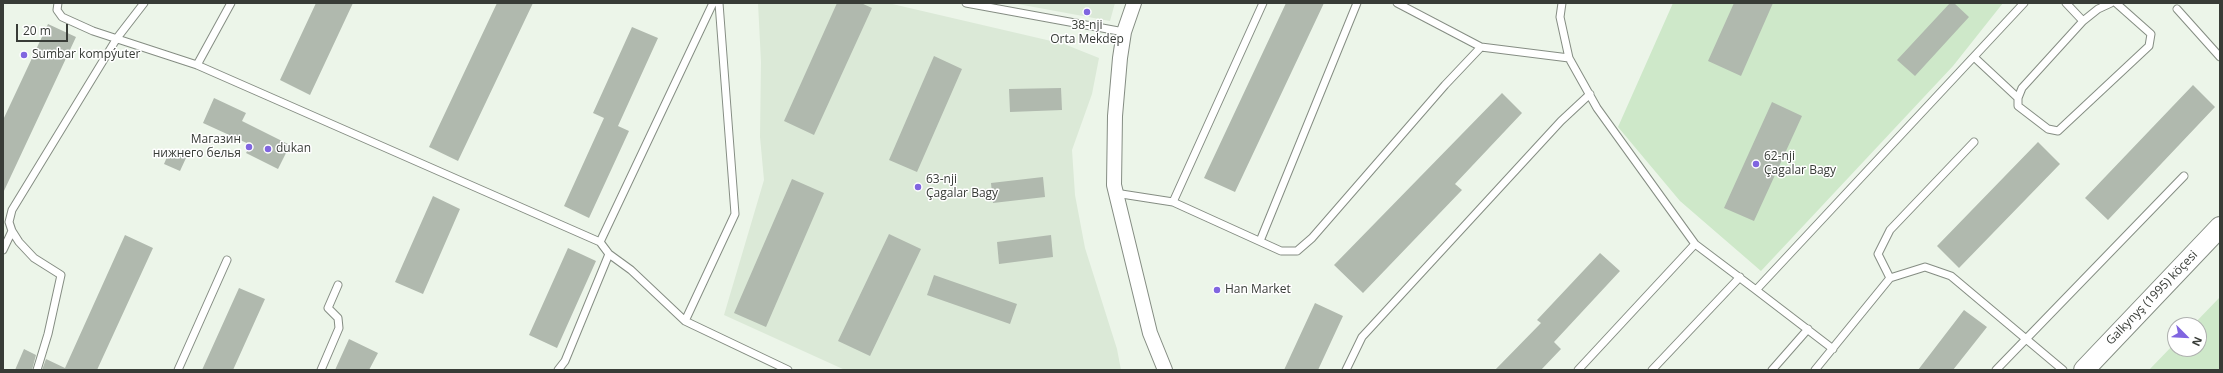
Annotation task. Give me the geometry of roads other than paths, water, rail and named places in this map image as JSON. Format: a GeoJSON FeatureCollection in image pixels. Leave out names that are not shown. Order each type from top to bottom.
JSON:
{"type":"FeatureCollection","features":[{"type":"Feature","properties":{"kind":"main road","name":"Galkynyş (1995) köçesi"},"geometry":{"type":"LineString","coordinates":[[2084,370],[2220,227]]}},
{"type":"Feature","properties":{"kind":"main road","name":"Galkynyş (1995) köçesi"},"geometry":{"type":"LineString","coordinates":[[2100,370],[2220,244]]}},
{"type":"Feature","properties":{"kind":"street"},"geometry":{"type":"LineString","coordinates":[[1134,3],[1124,32],[1115,116],[1115,193],[1150,333],[1166,370]]}},
{"type":"Feature","properties":{"kind":"lane"},"geometry":{"type":"LineString","coordinates":[[58,3],[57,10],[62,17],[93,32],[117,38],[196,65],[600,242],[610,254],[631,270],[685,322],[788,370]]}},
{"type":"Feature","properties":{"kind":"lane"},"geometry":{"type":"LineString","coordinates":[[37,370],[48,334],[61,275],[34,258],[12,231],[9,222],[12,210],[117,38],[144,3]]}},
{"type":"Feature","properties":{"kind":"lane"},"geometry":{"type":"LineString","coordinates":[[196,65],[231,3]]}},
{"type":"Feature","properties":{"kind":"lane"},"geometry":{"type":"LineString","coordinates":[[600,242],[713,3]]}},
{"type":"Feature","properties":{"kind":"lane"},"geometry":{"type":"LineString","coordinates":[[685,322],[734,214],[719,3]]}},
{"type":"Feature","properties":{"kind":"lane"},"geometry":{"type":"LineString","coordinates":[[966,3],[1124,32]]}},
{"type":"Feature","properties":{"kind":"lane"},"geometry":{"type":"LineString","coordinates":[[1173,202],[1263,3]]}},
{"type":"Feature","properties":{"kind":"lane"},"geometry":{"type":"LineString","coordinates":[[1260,241],[1357,3]]}},
{"type":"Feature","properties":{"kind":"lane"},"geometry":{"type":"LineString","coordinates":[[1397,3],[1481,48],[1569,58]]}},
{"type":"Feature","properties":{"kind":"lane"},"geometry":{"type":"LineString","coordinates":[[1562,3],[1560,17],[1569,58],[1597,108],[1695,244],[1833,349]]}},
{"type":"Feature","properties":{"kind":"lane"},"geometry":{"type":"LineString","coordinates":[[1756,290],[2024,3]]}},
{"type":"Feature","properties":{"kind":"lane"},"geometry":{"type":"LineString","coordinates":[[2066,3],[2083,21]]}},
{"type":"Feature","properties":{"kind":"lane"},"geometry":{"type":"LineString","coordinates":[[2111,3],[2098,9],[2083,21],[2022,88],[2018,98],[2018,106],[2048,129],[2058,131],[2149,46],[2151,34],[2116,3]]}},
{"type":"Feature","properties":{"kind":"lane"},"geometry":{"type":"LineString","coordinates":[[2177,9],[2220,57]]}},
{"type":"Feature","properties":{"kind":"lane"},"geometry":{"type":"LineString","coordinates":[[1115,193],[1173,202],[1281,251],[1297,250],[1312,238],[1445,85],[1481,48]]}},
{"type":"Feature","properties":{"kind":"lane"},"geometry":{"type":"LineString","coordinates":[[1974,57],[2018,98]]}},
{"type":"Feature","properties":{"kind":"lane"},"geometry":{"type":"LineString","coordinates":[[1346,370],[1362,338],[1561,121],[1590,94]]}},
{"type":"Feature","properties":{"kind":"lane"},"geometry":{"type":"LineString","coordinates":[[1890,278],[1878,254],[1890,230],[1974,142]]}},
{"type":"Feature","properties":{"kind":"lane"},"geometry":{"type":"LineString","coordinates":[[1996,370],[2184,176]]}},
{"type":"Feature","properties":{"kind":"lane"},"geometry":{"type":"LineString","coordinates":[[3,250],[12,231]]}},
{"type":"Feature","properties":{"kind":"lane"},"geometry":{"type":"LineString","coordinates":[[1578,370],[1695,244]]}},
{"type":"Feature","properties":{"kind":"lane"},"geometry":{"type":"LineString","coordinates":[[558,370],[564,361],[610,254]]}},
{"type":"Feature","properties":{"kind":"lane"},"geometry":{"type":"LineString","coordinates":[[178,370],[227,260]]}},
{"type":"Feature","properties":{"kind":"lane"},"geometry":{"type":"LineString","coordinates":[[1815,370],[1890,278],[1925,267],[1951,276],[2063,370]]}},
{"type":"Feature","properties":{"kind":"lane"},"geometry":{"type":"LineString","coordinates":[[1652,370],[1740,277]]}},
{"type":"Feature","properties":{"kind":"lane"},"geometry":{"type":"LineString","coordinates":[[321,370],[339,328],[338,318],[328,308],[338,285]]}},
{"type":"Feature","properties":{"kind":"lane"},"geometry":{"type":"LineString","coordinates":[[1772,370],[1808,329]]}},
{"type":"Feature","properties":{"kind":"place","name":"38-nji Orta Mekdep"},"geometry":{"type":"Point","coordinates":[1087,12]}},
{"type":"Feature","properties":{"kind":"place","name":"Sumbar kompýuter"},"geometry":{"type":"Point","coordinates":[24,55]}},
{"type":"Feature","properties":{"kind":"place","name":"Магазин нижнего белья"},"geometry":{"type":"Point","coordinates":[249,147]}},
{"type":"Feature","properties":{"kind":"place","name":"dukan"},"geometry":{"type":"Point","coordinates":[268,149]}},
{"type":"Feature","properties":{"kind":"place","name":"62-nji Çagalar Bagy"},"geometry":{"type":"Point","coordinates":[1756,164]}},
{"type":"Feature","properties":{"kind":"place","name":"63-nji Çagalar Bagy"},"geometry":{"type":"Point","coordinates":[918,187]}},
{"type":"Feature","properties":{"kind":"place","name":"Han Market"},"geometry":{"type":"Point","coordinates":[1217,290]}}]}
